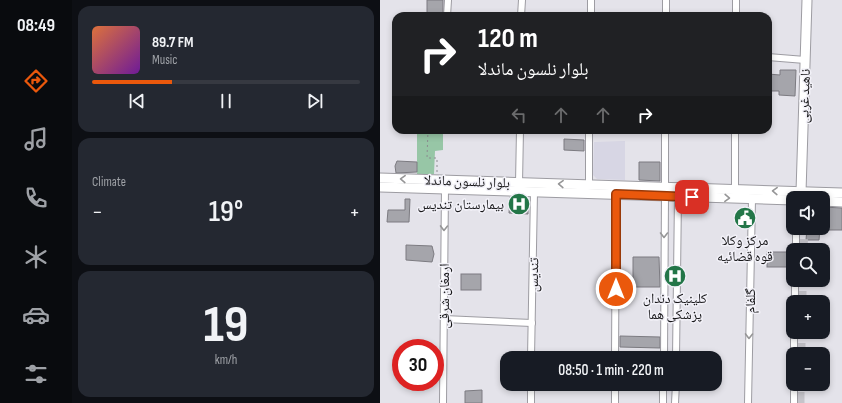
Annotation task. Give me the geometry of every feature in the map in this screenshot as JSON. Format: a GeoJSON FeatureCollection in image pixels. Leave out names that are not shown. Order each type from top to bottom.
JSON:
{"type":"FeatureCollection","features":[{"type":"Feature","properties":{"kind":"main road","name":"ناهید غربی"},"geometry":{"type":"LineString","coordinates":[[802,191],[807,0]]}},
{"type":"Feature","properties":{"kind":"main road","name":"بلوار نلسون ماندلا"},"geometry":{"type":"LineString","coordinates":[[380,178],[534,192],[616,194],[735,190],[786,192]]}},
{"type":"Feature","properties":{"kind":"main road","name":"بلوار نلسون ماندلا"},"geometry":{"type":"LineString","coordinates":[[380,187],[519,183],[589,185],[665,192],[678,196],[786,200]]}},
{"type":"Feature","properties":{"kind":"main road","name":"بلوار نلسون ماندلا"},"geometry":{"type":"LineString","coordinates":[[830,193],[842,194]]}},
{"type":"Feature","properties":{"kind":"main road"},"geometry":{"type":"LineString","coordinates":[[830,201],[842,202]]}},
{"type":"Feature","properties":{"kind":"street"},"geometry":{"type":"LineString","coordinates":[[447,12],[448,0]]}},
{"type":"Feature","properties":{"kind":"street"},"geometry":{"type":"LineString","coordinates":[[521,12],[522,0]]}},
{"type":"Feature","properties":{"kind":"street"},"geometry":{"type":"LineString","coordinates":[[591,0],[591,12]]}},
{"type":"Feature","properties":{"kind":"street"},"geometry":{"type":"LineString","coordinates":[[666,0],[666,12]]}},
{"type":"Feature","properties":{"kind":"street"},"geometry":{"type":"LineString","coordinates":[[736,0],[736,12]]}},
{"type":"Feature","properties":{"kind":"street"},"geometry":{"type":"LineString","coordinates":[[772,58],[805,60]]}},
{"type":"Feature","properties":{"kind":"street"},"geometry":{"type":"LineString","coordinates":[[519,183],[520,134]]}},
{"type":"Feature","properties":{"kind":"street"},"geometry":{"type":"LineString","coordinates":[[589,185],[590,134]]}},
{"type":"Feature","properties":{"kind":"street"},"geometry":{"type":"LineString","coordinates":[[664,351],[665,134]]}},
{"type":"Feature","properties":{"kind":"street"},"geometry":{"type":"LineString","coordinates":[[735,134],[735,190]]}},
{"type":"Feature","properties":{"kind":"street","name":"ارمغان شرقی"},"geometry":{"type":"LineString","coordinates":[[443,403],[445,185]]}},
{"type":"Feature","properties":{"kind":"street","name":"تندیس"},"geometry":{"type":"LineString","coordinates":[[531,351],[534,192]]}},
{"type":"Feature","properties":{"kind":"street"},"geometry":{"type":"LineString","coordinates":[[615,351],[616,194]]}},
{"type":"Feature","properties":{"kind":"street"},"geometry":{"type":"LineString","coordinates":[[676,351],[678,196]]}},
{"type":"Feature","properties":{"kind":"street","name":"گلفام"},"geometry":{"type":"LineString","coordinates":[[748,403],[752,199]]}},
{"type":"Feature","properties":{"kind":"street"},"geometry":{"type":"LineString","coordinates":[[664,284],[676,284]]}},
{"type":"Feature","properties":{"kind":"street"},"geometry":{"type":"LineString","coordinates":[[444,319],[532,323]]}},
{"type":"Feature","properties":{"kind":"street"},"geometry":{"type":"LineString","coordinates":[[531,391],[531,403]]}},
{"type":"Feature","properties":{"kind":"street"},"geometry":{"type":"LineString","coordinates":[[615,391],[615,403]]}},
{"type":"Feature","properties":{"kind":"street"},"geometry":{"type":"LineString","coordinates":[[663,391],[663,403]]}},
{"type":"Feature","properties":{"kind":"street"},"geometry":{"type":"LineString","coordinates":[[675,403],[676,391]]}},
{"type":"Feature","properties":{"kind":"street"},"geometry":{"type":"LineString","coordinates":[[794,391],[794,403]]}},
{"type":"Feature","properties":{"kind":"path"},"geometry":{"type":"LineString","coordinates":[[428,134],[427,158],[437,158],[437,169]]}},
{"type":"Feature","properties":{"kind":"shaded area"},"geometry":{"type":"Polygon","coordinates":[[[625,141],[625,180],[597,179],[593,175],[594,142],[625,141]]]}},
{"type":"Feature","properties":{"kind":"green space"},"geometry":{"type":"Polygon","coordinates":[[[417,134],[443,134],[443,150],[435,151],[434,174],[417,174],[417,134]]]}},
{"type":"Feature","properties":{"kind":"building"},"geometry":{"type":"Polygon","coordinates":[[[427,0],[443,0],[443,12],[427,12],[427,0]]]}},
{"type":"Feature","properties":{"kind":"building"},"geometry":{"type":"Polygon","coordinates":[[[780,70],[796,70],[795,96],[779,95],[779,91],[772,91],[772,74],[780,75],[780,70]]]}},
{"type":"Feature","properties":{"kind":"building"},"geometry":{"type":"Polygon","coordinates":[[[564,139],[584,140],[584,151],[564,150],[564,139]]]}},
{"type":"Feature","properties":{"kind":"building"},"geometry":{"type":"Polygon","coordinates":[[[397,161],[417,162],[417,172],[396,173],[395,166],[397,161]]]}},
{"type":"Feature","properties":{"kind":"building"},"geometry":{"type":"Polygon","coordinates":[[[639,162],[660,162],[660,181],[639,180],[639,162]]]}},
{"type":"Feature","properties":{"kind":"building","name":"بیمارستان تندیس"},"geometry":{"type":"Polygon","coordinates":[[[510,197],[527,198],[528,214],[509,213],[510,197]]]}},
{"type":"Feature","properties":{"kind":"building"},"geometry":{"type":"Polygon","coordinates":[[[405,199],[410,199],[409,222],[387,222],[388,210],[405,210],[405,199]]]}},
{"type":"Feature","properties":{"kind":"building"},"geometry":{"type":"Polygon","coordinates":[[[830,207],[842,208],[842,230],[830,230],[830,207]]]}},
{"type":"Feature","properties":{"kind":"building"},"geometry":{"type":"Polygon","coordinates":[[[806,235],[819,235],[819,240],[806,240],[806,235]]]}},
{"type":"Feature","properties":{"kind":"building"},"geometry":{"type":"Polygon","coordinates":[[[406,245],[432,246],[434,254],[432,262],[406,260],[406,245]]]}},
{"type":"Feature","properties":{"kind":"building"},"geometry":{"type":"Polygon","coordinates":[[[767,252],[786,252],[786,267],[767,267],[767,252]]]}},
{"type":"Feature","properties":{"kind":"building"},"geometry":{"type":"Polygon","coordinates":[[[633,257],[659,257],[660,287],[633,287],[633,257]]]}},
{"type":"Feature","properties":{"kind":"building"},"geometry":{"type":"Polygon","coordinates":[[[461,274],[481,274],[481,290],[461,290],[461,274]]]}},
{"type":"Feature","properties":{"kind":"building"},"geometry":{"type":"Polygon","coordinates":[[[620,336],[660,337],[660,348],[620,347],[620,336]]]}},
{"type":"Feature","properties":{"kind":"building"},"geometry":{"type":"Polygon","coordinates":[[[482,390],[482,403],[465,403],[465,391],[482,390]]]}},
{"type":"Feature","properties":{"kind":"tunnel"},"geometry":{"type":"LineString","coordinates":[[802,243],[803,235]]}},
{"type":"Feature","properties":{"kind":"tunnel"},"geometry":{"type":"LineString","coordinates":[[801,287],[801,295]]}},
{"type":"Feature","properties":{"kind":"tunnel"},"geometry":{"type":"LineString","coordinates":[[800,339],[800,347]]}},
{"type":"Feature","properties":{"kind":"tunnel"},"geometry":{"type":"LineString","coordinates":[[799,391],[799,403]]}},
{"type":"Feature","properties":{"kind":"place","name":"بیمارستان تندیس"},"geometry":{"type":"Point","coordinates":[519,204]}},
{"type":"Feature","properties":{"kind":"place","name":"مرکز وکلا قوه قضائیه"},"geometry":{"type":"Point","coordinates":[745,218]}},
{"type":"Feature","properties":{"kind":"place","name":"کلینیک دندان پزشکی هما"},"geometry":{"type":"Point","coordinates":[675,276]}},
{"type":"Feature","properties":{"kind":"route"},"geometry":{"type":"LineString","coordinates":[[616,289],[616,194],[692,197]]}}]}
